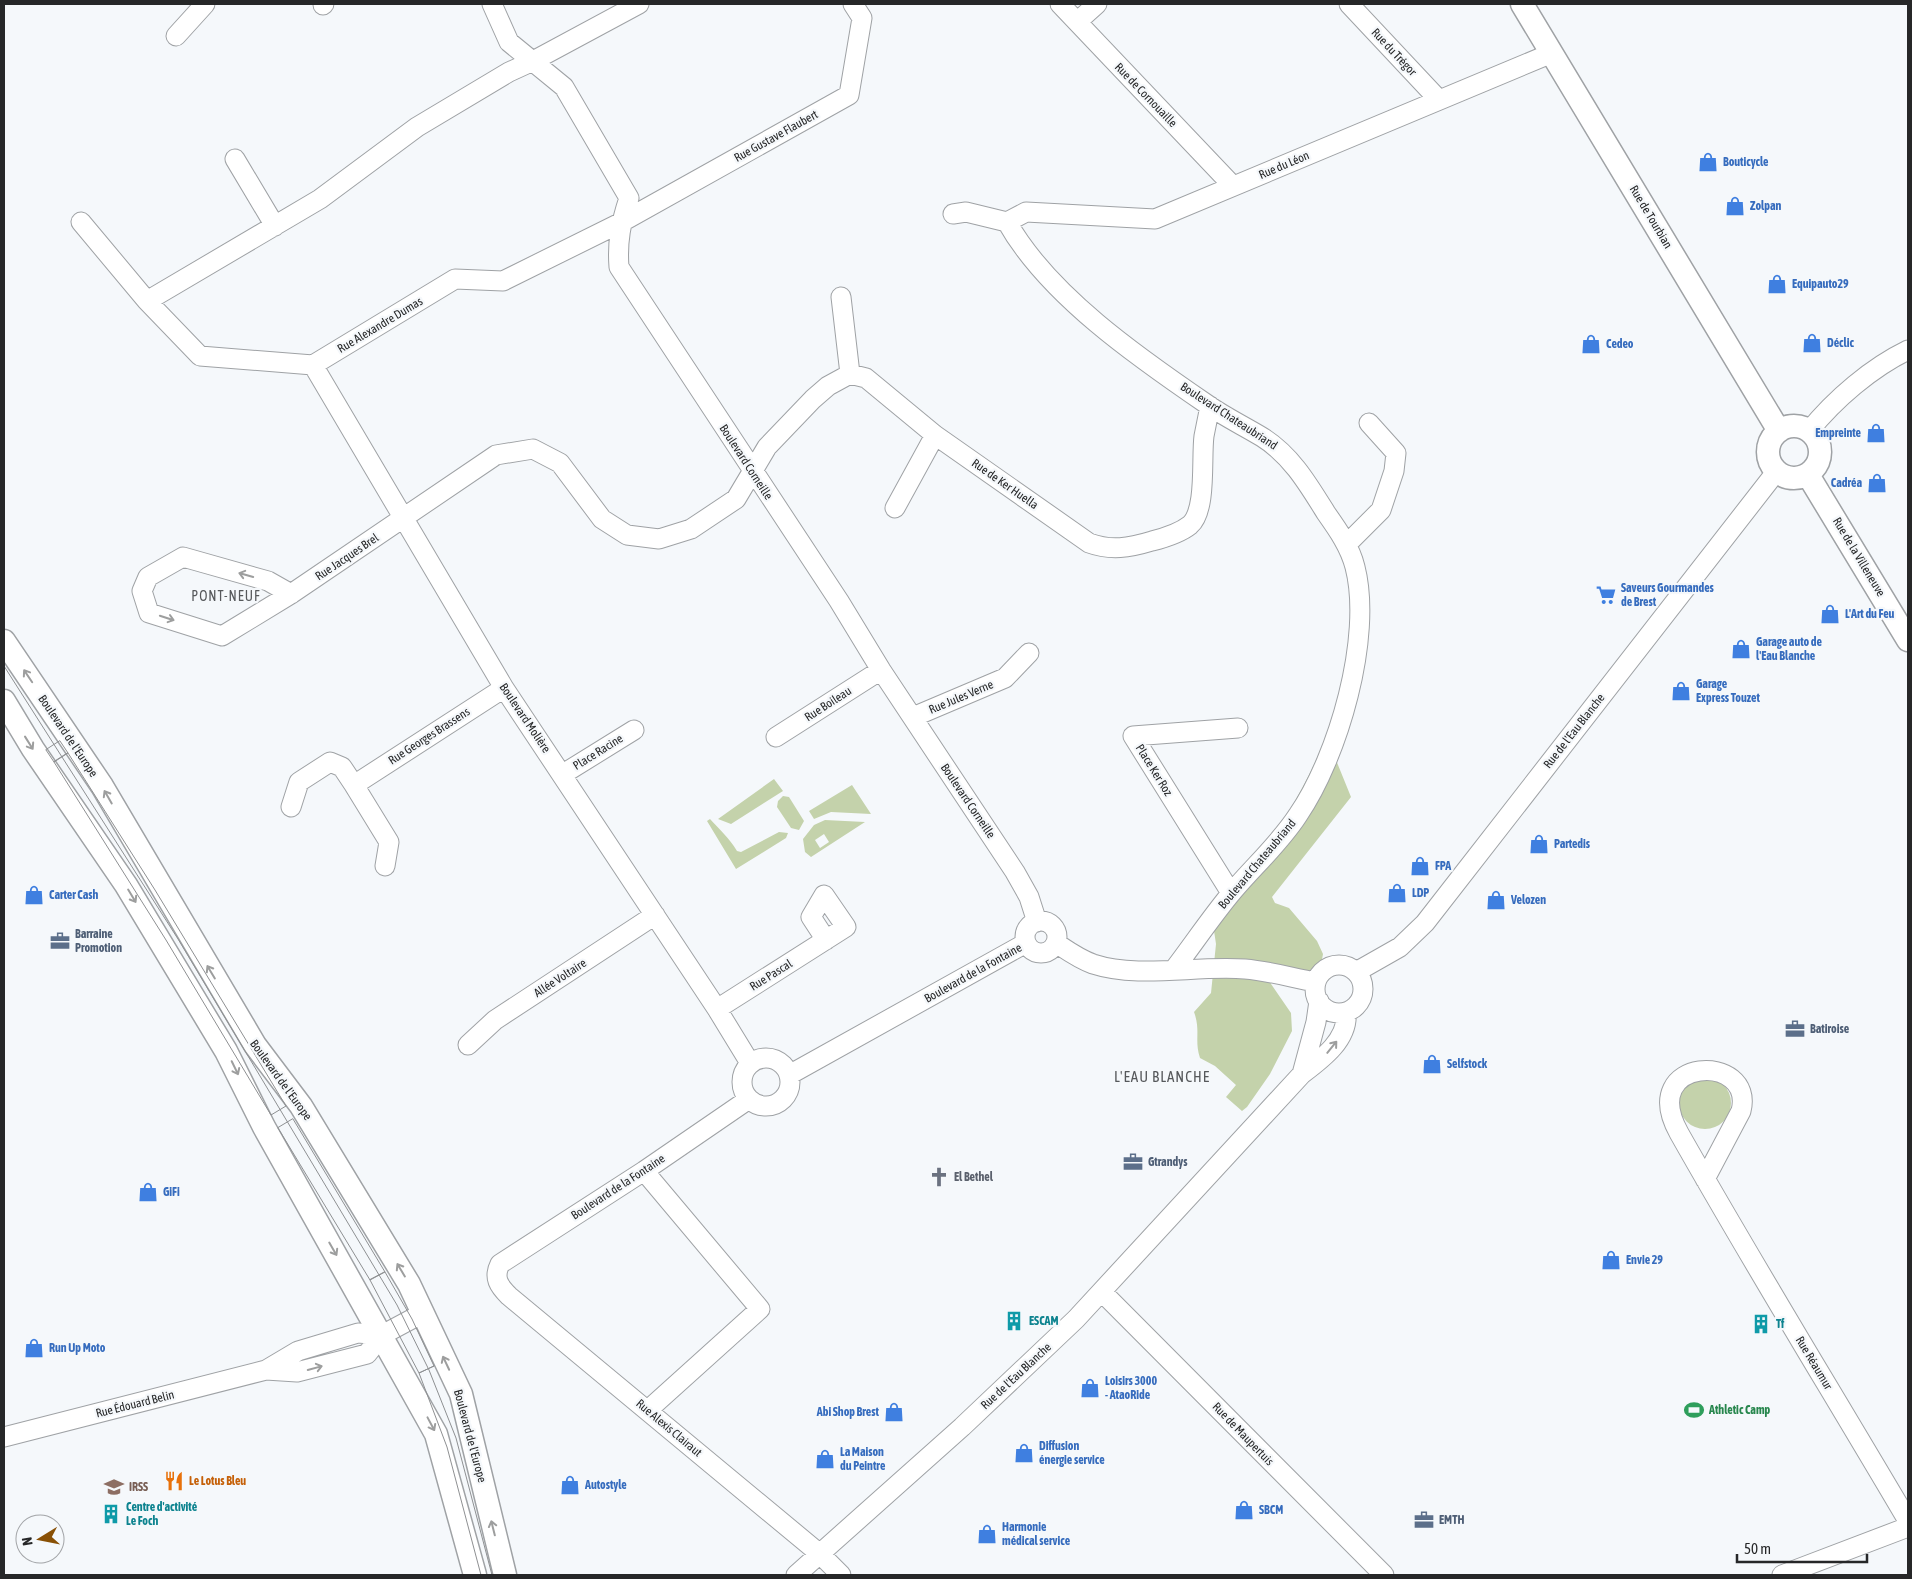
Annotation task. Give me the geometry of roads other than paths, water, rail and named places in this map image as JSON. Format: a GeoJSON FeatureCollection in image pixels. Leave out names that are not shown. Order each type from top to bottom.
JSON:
{"type":"FeatureCollection","features":[{"type":"Feature","properties":{"kind":"main road","name":"Rue de Tourbian"},"geometry":{"type":"LineString","coordinates":[[1522,4],[1779,431]]}},
{"type":"Feature","properties":{"kind":"main road"},"geometry":{"type":"LineString","coordinates":[[1797,426],[1809,431],[1818,442],[1820,449],[1818,464],[1808,474],[1792,479],[1776,472],[1769,460],[1770,441],[1779,431],[1797,426]]}},
{"type":"Feature","properties":{"kind":"main road","name":"Rue de la Villeneuve"},"geometry":{"type":"LineString","coordinates":[[1808,474],[1908,640]]}},
{"type":"Feature","properties":{"kind":"main road","name":"Boulevard de l'Europe"},"geometry":{"type":"LineString","coordinates":[[4,641],[102,786],[255,1046],[302,1106],[409,1284],[461,1394],[505,1575]]}},
{"type":"Feature","properties":{"kind":"main road"},"geometry":{"type":"LineString","coordinates":[[4,701],[33,749],[126,885],[226,1051],[264,1127],[436,1434],[475,1575]]}},
{"type":"Feature","properties":{"kind":"street"},"geometry":{"type":"LineString","coordinates":[[176,36],[205,4]]}},
{"type":"Feature","properties":{"kind":"street","name":"Boulevard Corneille"},"geometry":{"type":"LineString","coordinates":[[492,4],[509,42],[564,87],[629,198],[620,223],[617,248],[619,267],[840,601],[881,670],[1016,872],[1029,897],[1037,922]]}},
{"type":"Feature","properties":{"kind":"street"},"geometry":{"type":"LineString","coordinates":[[147,301],[320,199],[418,127],[509,72],[534,61],[639,4]]}},
{"type":"Feature","properties":{"kind":"street","name":"Rue Gustave Flaubert"},"geometry":{"type":"LineString","coordinates":[[620,223],[849,95],[862,18],[853,4]]}},
{"type":"Feature","properties":{"kind":"street","name":"Rue de Cornouaille"},"geometry":{"type":"LineString","coordinates":[[1060,4],[1233,186]]}},
{"type":"Feature","properties":{"kind":"street"},"geometry":{"type":"LineString","coordinates":[[1077,22],[1097,4]]}},
{"type":"Feature","properties":{"kind":"street","name":"Rue du Trégor"},"geometry":{"type":"LineString","coordinates":[[1349,4],[1439,100]]}},
{"type":"Feature","properties":{"kind":"street","name":"Rue du Léon"},"geometry":{"type":"LineString","coordinates":[[1007,222],[1026,212],[1155,219],[1552,53]]}},
{"type":"Feature","properties":{"kind":"street"},"geometry":{"type":"LineString","coordinates":[[235,159],[276,226]]}},
{"type":"Feature","properties":{"kind":"street"},"geometry":{"type":"LineString","coordinates":[[953,214],[966,212],[1007,222]]}},
{"type":"Feature","properties":{"kind":"street"},"geometry":{"type":"LineString","coordinates":[[81,222],[147,301],[200,356],[313,365]]}},
{"type":"Feature","properties":{"kind":"street","name":"Boulevard Chateaubriand"},"geometry":{"type":"LineString","coordinates":[[1007,222],[1032,259],[1101,325],[1210,406],[1280,449],[1299,472],[1347,544],[1355,568],[1360,593],[1360,622],[1350,682],[1338,732],[1321,775],[1298,815],[1231,893],[1175,968]]}},
{"type":"Feature","properties":{"kind":"street","name":"Rue Alexandre Dumas"},"geometry":{"type":"LineString","coordinates":[[313,365],[455,279],[503,281],[620,223]]}},
{"type":"Feature","properties":{"kind":"street"},"geometry":{"type":"LineString","coordinates":[[753,471],[767,447],[796,415],[828,386],[850,374],[841,297]]}},
{"type":"Feature","properties":{"kind":"street"},"geometry":{"type":"LineString","coordinates":[[1809,431],[1820,416],[1871,373],[1908,350]]}},
{"type":"Feature","properties":{"kind":"street","name":"Boulevard Molière"},"geometry":{"type":"LineString","coordinates":[[313,365],[504,688],[563,774],[717,1009],[750,1063]]}},
{"type":"Feature","properties":{"kind":"street","name":"Rue de Ker Huella"},"geometry":{"type":"LineString","coordinates":[[850,374],[866,378],[935,435],[1089,543],[1109,549],[1120,549],[1159,539],[1191,524],[1197,514],[1200,503],[1204,436],[1210,406]]}},
{"type":"Feature","properties":{"kind":"street"},"geometry":{"type":"LineString","coordinates":[[1347,544],[1381,510],[1394,471],[1396,452],[1369,423]]}},
{"type":"Feature","properties":{"kind":"street"},"geometry":{"type":"LineString","coordinates":[[895,508],[935,435]]}},
{"type":"Feature","properties":{"kind":"street","name":"Rue Jacques Brel"},"geometry":{"type":"LineString","coordinates":[[291,594],[268,581],[183,557],[148,578],[142,592],[149,613],[222,636],[291,594],[403,520],[496,455],[533,449],[560,463],[602,519],[627,535],[659,539],[691,529],[736,499],[753,471]]}},
{"type":"Feature","properties":{"kind":"street","name":"Rue de l'Eau Blanche"},"geometry":{"type":"LineString","coordinates":[[1356,972],[1400,947],[1425,922],[1776,472]]}},
{"type":"Feature","properties":{"kind":"street","name":"Rue Jules Verne"},"geometry":{"type":"LineString","coordinates":[[913,717],[1005,678],[1029,653]]}},
{"type":"Feature","properties":{"kind":"street","name":"Rue Boileau"},"geometry":{"type":"LineString","coordinates":[[776,737],[881,670]]}},
{"type":"Feature","properties":{"kind":"street","name":"Rue Georges Brassens"},"geometry":{"type":"LineString","coordinates":[[354,785],[504,688]]}},
{"type":"Feature","properties":{"kind":"street","name":"Place Ker Roz"},"geometry":{"type":"LineString","coordinates":[[1231,893],[1133,736],[1238,728]]}},
{"type":"Feature","properties":{"kind":"street","name":"Place Racine"},"geometry":{"type":"LineString","coordinates":[[563,774],[634,730]]}},
{"type":"Feature","properties":{"kind":"street"},"geometry":{"type":"LineString","coordinates":[[291,807],[299,782],[330,762],[342,767],[389,842],[385,866]]}},
{"type":"Feature","properties":{"kind":"street","name":"Allée Voltaire"},"geometry":{"type":"LineString","coordinates":[[468,1045],[495,1020],[655,916]]}},
{"type":"Feature","properties":{"kind":"street"},"geometry":{"type":"LineString","coordinates":[[1037,922],[1046,922],[1054,926],[1057,934],[1056,943],[1052,949],[1038,953],[1026,943],[1027,930],[1037,922]]}},
{"type":"Feature","properties":{"kind":"street","name":"Rue Pascal"},"geometry":{"type":"LineString","coordinates":[[717,1009],[826,940]]}},
{"type":"Feature","properties":{"kind":"street","name":"Boulevard de la Fontaine"},"geometry":{"type":"LineString","coordinates":[[789,1075],[1026,943]]}},
{"type":"Feature","properties":{"kind":"street"},"geometry":{"type":"LineString","coordinates":[[1056,943],[1077,957],[1114,969],[1148,971],[1175,968],[1245,968],[1317,991],[1329,1010],[1346,1012],[1357,1005],[1362,996],[1362,984],[1356,972],[1346,966],[1334,966],[1323,971],[1317,991]]}},
{"type":"Feature","properties":{"kind":"street","name":"Rue de l'Eau Blanche"},"geometry":{"type":"LineString","coordinates":[[1302,1074],[1316,1022],[1317,991]]}},
{"type":"Feature","properties":{"kind":"street","name":"Rue de l'Eau Blanche"},"geometry":{"type":"LineString","coordinates":[[796,1575],[962,1427],[1102,1292],[1302,1074],[1324,1057],[1346,1028],[1346,1012]]}},
{"type":"Feature","properties":{"kind":"street"},"geometry":{"type":"LineString","coordinates":[[765,1058],[773,1058],[786,1068],[789,1075],[788,1090],[778,1102],[763,1106],[749,1099],[744,1092],[742,1077],[750,1063],[765,1058]]}},
{"type":"Feature","properties":{"kind":"street","name":"Rue Réaumur"},"geometry":{"type":"LineString","coordinates":[[1705,1178],[1741,1111],[1743,1103],[1741,1090],[1734,1080],[1707,1069],[1687,1073],[1679,1078],[1671,1094],[1672,1119],[1705,1178],[1908,1521]]}},
{"type":"Feature","properties":{"kind":"street","name":"Boulevard de la Fontaine"},"geometry":{"type":"LineString","coordinates":[[498,1280],[496,1272],[500,1264],[644,1171],[749,1099]]}},
{"type":"Feature","properties":{"kind":"street"},"geometry":{"type":"LineString","coordinates":[[644,1171],[760,1309],[648,1410]]}},
{"type":"Feature","properties":{"kind":"street","name":"Rue Alexis Clairaut"},"geometry":{"type":"LineString","coordinates":[[498,1280],[499,1286],[509,1296],[820,1554],[841,1575]]}},
{"type":"Feature","properties":{"kind":"street","name":"Rue de Maupertuis"},"geometry":{"type":"LineString","coordinates":[[1102,1292],[1384,1575]]}},
{"type":"Feature","properties":{"kind":"street","name":"Rue Édouard Belin"},"geometry":{"type":"LineString","coordinates":[[4,1437],[266,1370],[298,1372],[367,1354],[382,1335],[423,1313]]}},
{"type":"Feature","properties":{"kind":"street"},"geometry":{"type":"LineString","coordinates":[[1782,1575],[1908,1526]]}},
{"type":"Feature","properties":{"kind":"tram line"},"geometry":{"type":"LineString","coordinates":[[4,666],[178,939],[397,1305],[429,1370],[456,1438],[492,1575]]}},
{"type":"Feature","properties":{"kind":"tram line"},"geometry":{"type":"LineString","coordinates":[[60,741],[68,753],[54,762],[46,750],[60,741]]}},
{"type":"Feature","properties":{"kind":"tram line"},"geometry":{"type":"LineString","coordinates":[[68,753],[155,890],[286,1106],[271,1115],[166,940],[54,762],[68,753]]}},
{"type":"Feature","properties":{"kind":"tram line"},"geometry":{"type":"LineString","coordinates":[[293,1119],[385,1272],[370,1280],[278,1128],[293,1119]]}},
{"type":"Feature","properties":{"kind":"tram line"},"geometry":{"type":"LineString","coordinates":[[385,1272],[412,1319],[434,1366],[419,1373],[370,1280],[385,1272]]}},
{"type":"Feature","properties":{"kind":"tram line"},"geometry":{"type":"LineString","coordinates":[[434,1366],[419,1373],[447,1447],[481,1575]]}},
{"type":"Feature","properties":{"kind":"place","name":"Bouticycle"},"geometry":{"type":"Point","coordinates":[1708,162]}},
{"type":"Feature","properties":{"kind":"place","name":"Zolpan"},"geometry":{"type":"Point","coordinates":[1735,206]}},
{"type":"Feature","properties":{"kind":"place","name":"Equipauto29"},"geometry":{"type":"Point","coordinates":[1777,284]}},
{"type":"Feature","properties":{"kind":"place","name":"Déclic"},"geometry":{"type":"Point","coordinates":[1812,343]}},
{"type":"Feature","properties":{"kind":"place","name":"Cedeo"},"geometry":{"type":"Point","coordinates":[1591,344]}},
{"type":"Feature","properties":{"kind":"place","name":"Empreinte"},"geometry":{"type":"Point","coordinates":[1876,433]}},
{"type":"Feature","properties":{"kind":"place","name":"Cadréa"},"geometry":{"type":"Point","coordinates":[1877,483]}},
{"type":"Feature","properties":{"kind":"place","name":"Saveurs Gourmandes de Brest"},"geometry":{"type":"Point","coordinates":[1606,595]}},
{"type":"Feature","properties":{"kind":"place","name":"L'Art du Feu"},"geometry":{"type":"Point","coordinates":[1830,614]}},
{"type":"Feature","properties":{"kind":"place","name":"Garage auto de l'Eau Blanche"},"geometry":{"type":"Point","coordinates":[1741,649]}},
{"type":"Feature","properties":{"kind":"place","name":"Garage Express Touzet"},"geometry":{"type":"Point","coordinates":[1681,691]}},
{"type":"Feature","properties":{"kind":"place","name":"Partedis"},"geometry":{"type":"Point","coordinates":[1539,844]}},
{"type":"Feature","properties":{"kind":"place","name":"FPA"},"geometry":{"type":"Point","coordinates":[1420,866]}},
{"type":"Feature","properties":{"kind":"place","name":"LDP"},"geometry":{"type":"Point","coordinates":[1397,893]}},
{"type":"Feature","properties":{"kind":"place","name":"Carter Cash"},"geometry":{"type":"Point","coordinates":[34,895]}},
{"type":"Feature","properties":{"kind":"place","name":"Velozen"},"geometry":{"type":"Point","coordinates":[1496,900]}},
{"type":"Feature","properties":{"kind":"place","name":"Barraine Promotion"},"geometry":{"type":"Point","coordinates":[60,941]}},
{"type":"Feature","properties":{"kind":"place","name":"Batiroise"},"geometry":{"type":"Point","coordinates":[1795,1029]}},
{"type":"Feature","properties":{"kind":"place","name":"Selfstock"},"geometry":{"type":"Point","coordinates":[1432,1064]}},
{"type":"Feature","properties":{"kind":"place","name":"Gtrandys"},"geometry":{"type":"Point","coordinates":[1133,1162]}},
{"type":"Feature","properties":{"kind":"place","name":"El Bethel"},"geometry":{"type":"Point","coordinates":[939,1177]}},
{"type":"Feature","properties":{"kind":"place","name":"GiFi"},"geometry":{"type":"Point","coordinates":[148,1192]}},
{"type":"Feature","properties":{"kind":"place","name":"Envie 29"},"geometry":{"type":"Point","coordinates":[1611,1260]}},
{"type":"Feature","properties":{"kind":"place","name":"ESCAM"},"geometry":{"type":"Point","coordinates":[1014,1321]}},
{"type":"Feature","properties":{"kind":"place","name":"Tf"},"geometry":{"type":"Point","coordinates":[1761,1324]}},
{"type":"Feature","properties":{"kind":"place","name":"Run Up Moto"},"geometry":{"type":"Point","coordinates":[34,1348]}},
{"type":"Feature","properties":{"kind":"place","name":"Loisirs 3000 - AtaoRide"},"geometry":{"type":"Point","coordinates":[1090,1388]}},
{"type":"Feature","properties":{"kind":"place","name":"Athletic Camp"},"geometry":{"type":"Point","coordinates":[1694,1410]}},
{"type":"Feature","properties":{"kind":"place","name":"Abi Shop Brest"},"geometry":{"type":"Point","coordinates":[894,1412]}},
{"type":"Feature","properties":{"kind":"place","name":"Diffusion énergie service"},"geometry":{"type":"Point","coordinates":[1024,1453]}},
{"type":"Feature","properties":{"kind":"place","name":"La Maison du Peintre"},"geometry":{"type":"Point","coordinates":[825,1459]}},
{"type":"Feature","properties":{"kind":"place","name":"Le Lotus Bleu"},"geometry":{"type":"Point","coordinates":[174,1481]}},
{"type":"Feature","properties":{"kind":"place","name":"Autostyle"},"geometry":{"type":"Point","coordinates":[570,1485]}},
{"type":"Feature","properties":{"kind":"place","name":"IRSS"},"geometry":{"type":"Point","coordinates":[114,1487]}},
{"type":"Feature","properties":{"kind":"place","name":"SBCM"},"geometry":{"type":"Point","coordinates":[1244,1510]}},
{"type":"Feature","properties":{"kind":"place","name":"Centre d'activité Le Foch"},"geometry":{"type":"Point","coordinates":[111,1514]}},
{"type":"Feature","properties":{"kind":"place","name":"EMTH"},"geometry":{"type":"Point","coordinates":[1424,1520]}},
{"type":"Feature","properties":{"kind":"place","name":"Harmonie médical service"},"geometry":{"type":"Point","coordinates":[987,1534]}},
{"type":"Feature","properties":{"kind":"district","name":"PONT-NEUF"},"geometry":{"type":"Point","coordinates":[226,596]}},
{"type":"Feature","properties":{"kind":"district","name":"L'EAU BLANCHE"},"geometry":{"type":"Point","coordinates":[1162,1077]}}]}
